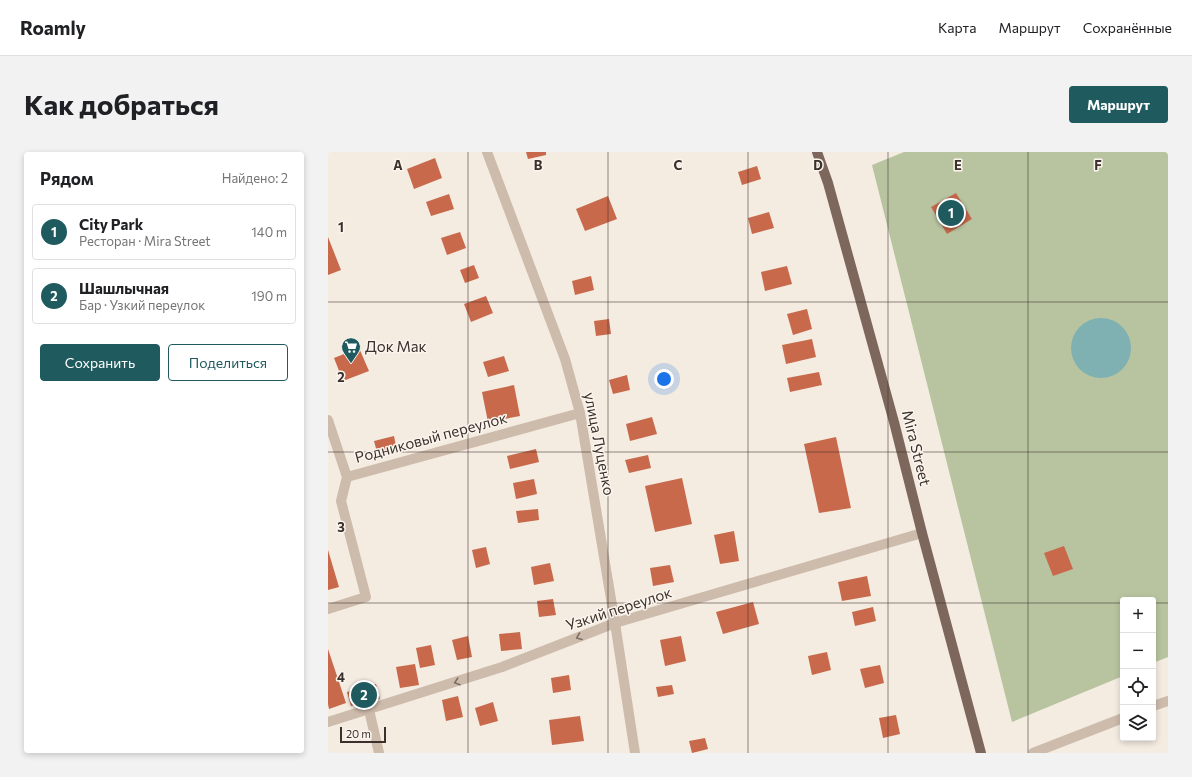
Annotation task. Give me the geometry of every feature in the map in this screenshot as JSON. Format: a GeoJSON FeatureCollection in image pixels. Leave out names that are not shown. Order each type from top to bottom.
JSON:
{"type":"FeatureCollection","features":[{"type":"Feature","properties":{"kind":"main road","name":"Mira Street"},"geometry":{"type":"LineString","coordinates":[[818,152],[828,183],[894,422],[922,534],[981,753]]}},
{"type":"Feature","properties":{"kind":"street","name":"улица Луценко"},"geometry":{"type":"LineString","coordinates":[[487,152],[565,359],[580,413],[635,753]]}},
{"type":"Feature","properties":{"kind":"street","name":"Родниковый переулок"},"geometry":{"type":"LineString","coordinates":[[329,425],[347,477],[580,413]]}},
{"type":"Feature","properties":{"kind":"street"},"geometry":{"type":"LineString","coordinates":[[328,609],[366,597],[341,501],[347,477]]}},
{"type":"Feature","properties":{"kind":"street","name":"Узкий переулок"},"geometry":{"type":"LineString","coordinates":[[328,722],[502,667],[615,623],[922,534]]}},
{"type":"Feature","properties":{"kind":"street"},"geometry":{"type":"LineString","coordinates":[[1156,705],[1168,701]]}},
{"type":"Feature","properties":{"kind":"street"},"geometry":{"type":"LineString","coordinates":[[369,710],[379,753]]}},
{"type":"Feature","properties":{"kind":"street"},"geometry":{"type":"LineString","coordinates":[[1033,753],[1120,719]]}},
{"type":"Feature","properties":{"kind":"green space"},"geometry":{"type":"Polygon","coordinates":[[[904,152],[1168,152],[1168,657],[1156,662],[1156,597],[1120,597],[1120,677],[1012,722],[872,165],[904,152]]]}},
{"type":"Feature","properties":{"kind":"water"},"geometry":{"type":"Polygon","coordinates":[[[1101,318],[1118,323],[1126,331],[1131,348],[1126,365],[1118,373],[1101,378],[1084,373],[1076,365],[1071,348],[1076,331],[1084,323],[1101,318]]]}},
{"type":"Feature","properties":{"kind":"building"},"geometry":{"type":"Polygon","coordinates":[[[526,152],[546,152],[546,155],[528,159],[526,152]]]}},
{"type":"Feature","properties":{"kind":"building"},"geometry":{"type":"Polygon","coordinates":[[[435,158],[442,178],[414,189],[407,169],[435,158]]]}},
{"type":"Feature","properties":{"kind":"building"},"geometry":{"type":"Polygon","coordinates":[[[757,166],[761,179],[742,185],[738,172],[757,166]]]}},
{"type":"Feature","properties":{"kind":"building"},"geometry":{"type":"Polygon","coordinates":[[[956,193],[972,219],[947,234],[931,207],[956,193]]]}},
{"type":"Feature","properties":{"kind":"building"},"geometry":{"type":"Polygon","coordinates":[[[449,194],[454,209],[431,216],[426,202],[449,194]]]}},
{"type":"Feature","properties":{"kind":"building"},"geometry":{"type":"Polygon","coordinates":[[[608,196],[617,219],[585,231],[576,209],[608,196]]]}},
{"type":"Feature","properties":{"kind":"building"},"geometry":{"type":"Polygon","coordinates":[[[769,212],[774,228],[752,234],[748,218],[769,212]]]}},
{"type":"Feature","properties":{"kind":"building"},"geometry":{"type":"Polygon","coordinates":[[[460,232],[466,248],[447,255],[441,238],[460,232]]]}},
{"type":"Feature","properties":{"kind":"building"},"geometry":{"type":"Polygon","coordinates":[[[328,237],[341,270],[328,275],[328,237]]]}},
{"type":"Feature","properties":{"kind":"building"},"geometry":{"type":"Polygon","coordinates":[[[474,265],[479,278],[465,283],[460,270],[474,265]]]}},
{"type":"Feature","properties":{"kind":"building"},"geometry":{"type":"Polygon","coordinates":[[[787,266],[792,284],[765,291],[761,272],[787,266]]]}},
{"type":"Feature","properties":{"kind":"building"},"geometry":{"type":"Polygon","coordinates":[[[591,276],[594,290],[575,295],[572,281],[591,276]]]}},
{"type":"Feature","properties":{"kind":"building"},"geometry":{"type":"Polygon","coordinates":[[[486,296],[493,313],[471,322],[464,304],[486,296]]]}},
{"type":"Feature","properties":{"kind":"building"},"geometry":{"type":"Polygon","coordinates":[[[807,309],[812,329],[793,335],[787,314],[807,309]]]}},
{"type":"Feature","properties":{"kind":"building"},"geometry":{"type":"Polygon","coordinates":[[[609,319],[611,334],[596,336],[594,321],[609,319]]]}},
{"type":"Feature","properties":{"kind":"building"},"geometry":{"type":"Polygon","coordinates":[[[812,339],[816,357],[786,364],[782,345],[812,339]]]}},
{"type":"Feature","properties":{"kind":"building","name":"Док Мак"},"geometry":{"type":"Polygon","coordinates":[[[359,348],[369,371],[343,381],[334,358],[359,348]]]}},
{"type":"Feature","properties":{"kind":"building"},"geometry":{"type":"Polygon","coordinates":[[[504,356],[509,371],[488,377],[483,362],[504,356]]]}},
{"type":"Feature","properties":{"kind":"building"},"geometry":{"type":"Polygon","coordinates":[[[819,372],[822,385],[790,392],[787,378],[819,372]]]}},
{"type":"Feature","properties":{"kind":"building"},"geometry":{"type":"Polygon","coordinates":[[[627,375],[630,390],[613,394],[609,380],[627,375]]]}},
{"type":"Feature","properties":{"kind":"building"},"geometry":{"type":"Polygon","coordinates":[[[514,385],[520,416],[488,422],[482,392],[514,385]]]}},
{"type":"Feature","properties":{"kind":"building"},"geometry":{"type":"Polygon","coordinates":[[[652,417],[657,434],[630,441],[626,424],[652,417]]]}},
{"type":"Feature","properties":{"kind":"building"},"geometry":{"type":"Polygon","coordinates":[[[394,436],[397,451],[378,456],[374,441],[394,436]]]}},
{"type":"Feature","properties":{"kind":"building"},"geometry":{"type":"Polygon","coordinates":[[[836,437],[851,508],[819,513],[804,444],[836,437]]]}},
{"type":"Feature","properties":{"kind":"building"},"geometry":{"type":"Polygon","coordinates":[[[536,449],[539,462],[510,469],[507,456],[536,449]]]}},
{"type":"Feature","properties":{"kind":"building"},"geometry":{"type":"Polygon","coordinates":[[[648,455],[651,468],[629,473],[625,460],[648,455]]]}},
{"type":"Feature","properties":{"kind":"building"},"geometry":{"type":"Polygon","coordinates":[[[682,478],[692,524],[655,532],[645,486],[682,478]]]}},
{"type":"Feature","properties":{"kind":"building"},"geometry":{"type":"Polygon","coordinates":[[[534,479],[537,494],[516,499],[513,483],[534,479]]]}},
{"type":"Feature","properties":{"kind":"building"},"geometry":{"type":"Polygon","coordinates":[[[538,509],[539,520],[518,523],[516,511],[538,509]]]}},
{"type":"Feature","properties":{"kind":"building"},"geometry":{"type":"Polygon","coordinates":[[[734,531],[739,561],[720,564],[714,535],[734,531]]]}},
{"type":"Feature","properties":{"kind":"building"},"geometry":{"type":"Polygon","coordinates":[[[1064,546],[1073,569],[1053,576],[1044,553],[1064,546]]]}},
{"type":"Feature","properties":{"kind":"building"},"geometry":{"type":"Polygon","coordinates":[[[486,547],[490,564],[476,568],[472,550],[486,547]]]}},
{"type":"Feature","properties":{"kind":"building"},"geometry":{"type":"Polygon","coordinates":[[[328,550],[339,587],[328,590],[328,550]]]}},
{"type":"Feature","properties":{"kind":"building"},"geometry":{"type":"Polygon","coordinates":[[[550,563],[554,581],[534,585],[531,567],[550,563]]]}},
{"type":"Feature","properties":{"kind":"building"},"geometry":{"type":"Polygon","coordinates":[[[670,565],[674,582],[653,586],[650,568],[670,565]]]}},
{"type":"Feature","properties":{"kind":"building"},"geometry":{"type":"Polygon","coordinates":[[[867,576],[871,596],[842,601],[838,582],[867,576]]]}},
{"type":"Feature","properties":{"kind":"building"},"geometry":{"type":"Polygon","coordinates":[[[553,599],[556,615],[539,617],[537,601],[553,599]]]}},
{"type":"Feature","properties":{"kind":"building"},"geometry":{"type":"Polygon","coordinates":[[[753,602],[759,624],[723,634],[716,612],[753,602]]]}},
{"type":"Feature","properties":{"kind":"building"},"geometry":{"type":"Polygon","coordinates":[[[873,607],[876,621],[855,626],[852,612],[873,607]]]}},
{"type":"Feature","properties":{"kind":"building"},"geometry":{"type":"Polygon","coordinates":[[[520,632],[522,649],[501,651],[499,634],[520,632]]]}},
{"type":"Feature","properties":{"kind":"building"},"geometry":{"type":"Polygon","coordinates":[[[468,636],[472,657],[457,660],[452,640],[468,636]]]}},
{"type":"Feature","properties":{"kind":"building"},"geometry":{"type":"Polygon","coordinates":[[[681,636],[686,661],[665,666],[660,640],[681,636]]]}},
{"type":"Feature","properties":{"kind":"building"},"geometry":{"type":"Polygon","coordinates":[[[431,645],[435,665],[420,668],[416,648],[431,645]]]}},
{"type":"Feature","properties":{"kind":"building"},"geometry":{"type":"Polygon","coordinates":[[[328,649],[346,703],[329,709],[328,704],[328,649]]]}},
{"type":"Feature","properties":{"kind":"building"},"geometry":{"type":"Polygon","coordinates":[[[827,652],[831,670],[812,675],[808,656],[827,652]]]}},
{"type":"Feature","properties":{"kind":"building"},"geometry":{"type":"Polygon","coordinates":[[[415,664],[419,685],[400,688],[396,667],[415,664]]]}},
{"type":"Feature","properties":{"kind":"building"},"geometry":{"type":"Polygon","coordinates":[[[880,665],[884,683],[865,688],[860,669],[880,665]]]}},
{"type":"Feature","properties":{"kind":"building"},"geometry":{"type":"Polygon","coordinates":[[[569,675],[571,690],[553,693],[551,678],[569,675]]]}},
{"type":"Feature","properties":{"kind":"building"},"geometry":{"type":"Polygon","coordinates":[[[376,684],[380,699],[351,706],[347,692],[376,684]]]}},
{"type":"Feature","properties":{"kind":"building"},"geometry":{"type":"Polygon","coordinates":[[[672,685],[674,694],[658,697],[656,687],[672,685]]]}},
{"type":"Feature","properties":{"kind":"building"},"geometry":{"type":"Polygon","coordinates":[[[458,696],[463,717],[446,721],[442,700],[458,696]]]}},
{"type":"Feature","properties":{"kind":"building"},"geometry":{"type":"Polygon","coordinates":[[[493,702],[498,721],[480,726],[475,708],[493,702]]]}},
{"type":"Feature","properties":{"kind":"building"},"geometry":{"type":"Polygon","coordinates":[[[896,715],[900,734],[883,738],[879,718],[896,715]]]}},
{"type":"Feature","properties":{"kind":"building"},"geometry":{"type":"Polygon","coordinates":[[[580,716],[584,741],[552,745],[549,720],[580,716]]]}},
{"type":"Feature","properties":{"kind":"building"},"geometry":{"type":"Polygon","coordinates":[[[705,738],[708,749],[692,753],[689,741],[705,738]]]}},
{"type":"Feature","properties":{"kind":"place","name":"City Park"},"geometry":{"type":"Point","coordinates":[951,213]}},
{"type":"Feature","properties":{"kind":"place","name":"Док Мак"},"geometry":{"type":"Point","coordinates":[351,364]}},
{"type":"Feature","properties":{"kind":"place","name":"Шашлычная"},"geometry":{"type":"Point","coordinates":[364,695]}}]}
